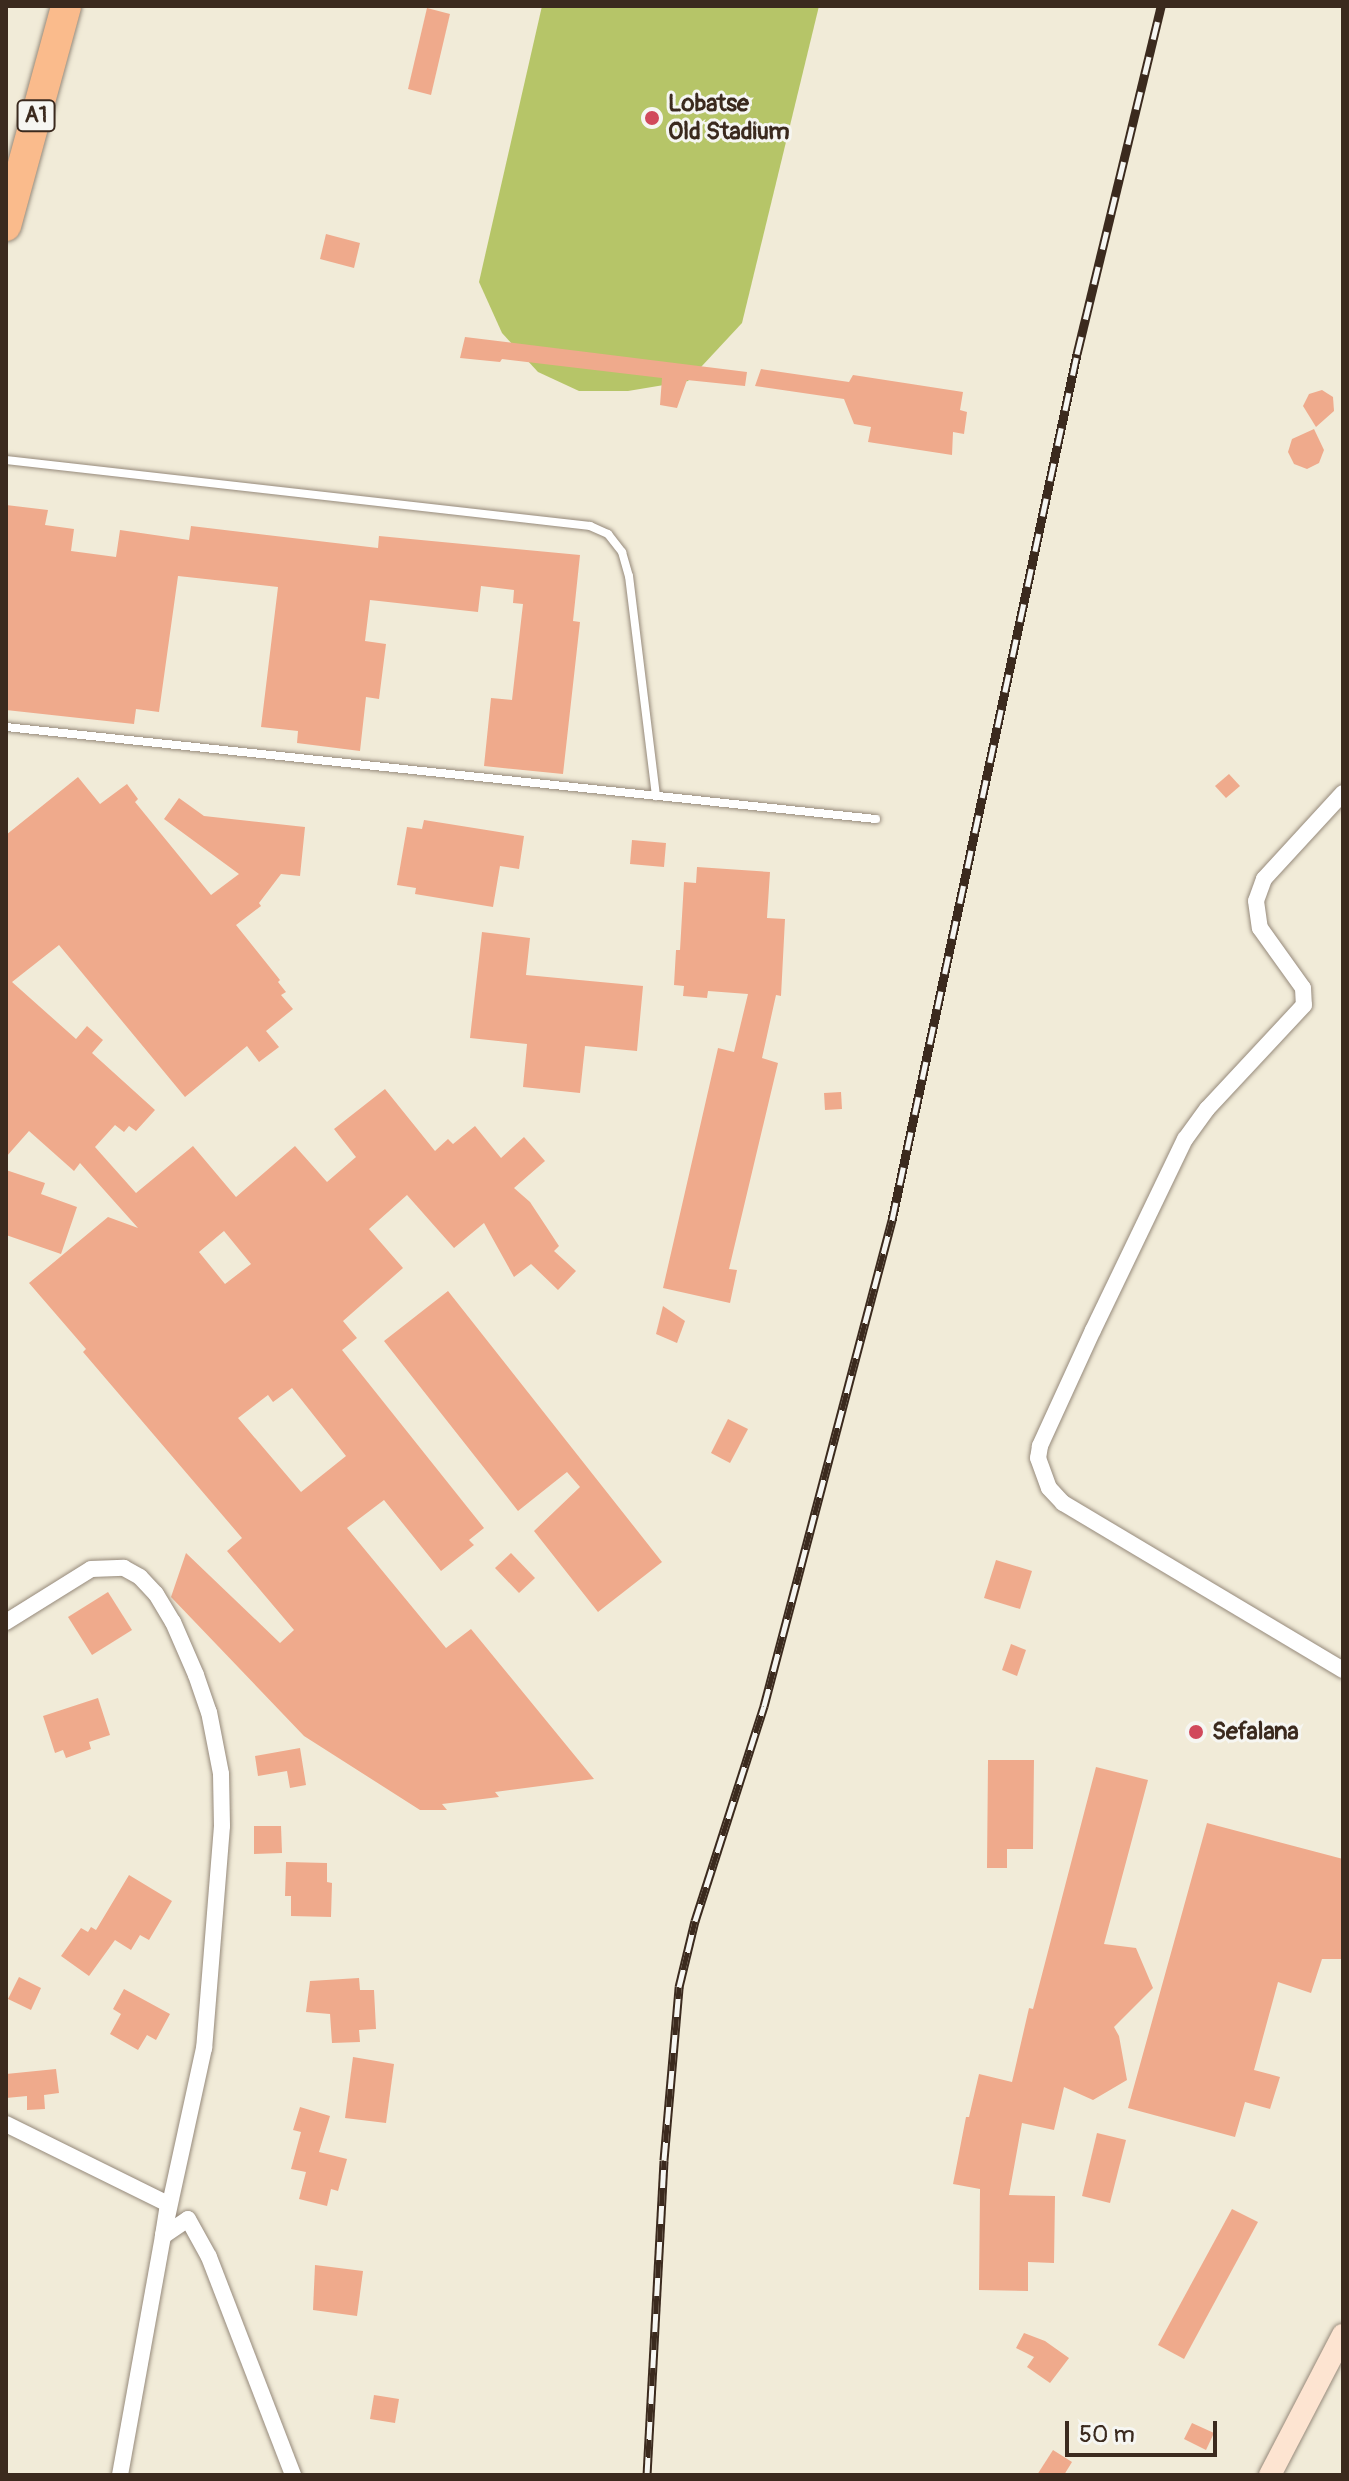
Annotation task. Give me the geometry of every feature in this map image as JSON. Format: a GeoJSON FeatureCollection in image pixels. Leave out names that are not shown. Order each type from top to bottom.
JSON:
{"type":"FeatureCollection","features":[{"type":"Feature","properties":{"kind":"highway","name":"A1"},"geometry":{"type":"LineString","coordinates":[[6,226],[66,6]]}},
{"type":"Feature","properties":{"kind":"main road"},"geometry":{"type":"LineString","coordinates":[[1270,2475],[1343,2335]]}},
{"type":"Feature","properties":{"kind":"street"},"geometry":{"type":"LineString","coordinates":[[1343,793],[1264,879],[1256,901],[1260,928],[1303,988],[1304,1005],[1207,1109],[1185,1139],[1093,1330],[1040,1446],[1038,1458],[1049,1488],[1063,1503],[1343,1670]]}},
{"type":"Feature","properties":{"kind":"street"},"geometry":{"type":"LineString","coordinates":[[6,1622],[91,1569],[124,1568],[156,1594],[173,1622],[209,1712],[224,1797],[210,1987],[200,2071],[163,2236]]}},
{"type":"Feature","properties":{"kind":"street"},"geometry":{"type":"LineString","coordinates":[[6,2124],[168,2204],[120,2475]]}},
{"type":"Feature","properties":{"kind":"street"},"geometry":{"type":"LineString","coordinates":[[163,2236],[188,2219],[195,2228],[246,2350],[293,2475]]}},
{"type":"Feature","properties":{"kind":"lane"},"geometry":{"type":"LineString","coordinates":[[6,460],[590,526],[608,534],[622,552],[629,576],[656,796]]}},
{"type":"Feature","properties":{"kind":"lane"},"geometry":{"type":"LineString","coordinates":[[6,727],[876,819]]}},
{"type":"Feature","properties":{"kind":"green space"},"geometry":{"type":"Polygon","coordinates":[[[542,6],[819,6],[742,323],[688,381],[628,391],[579,391],[538,372],[502,333],[479,282],[542,6]]]}},
{"type":"Feature","properties":{"kind":"building"},"geometry":{"type":"Polygon","coordinates":[[[427,8],[450,14],[431,95],[408,89],[427,8]]]}},
{"type":"Feature","properties":{"kind":"building"},"geometry":{"type":"Polygon","coordinates":[[[326,234],[360,243],[354,268],[320,259],[326,234]]]}},
{"type":"Feature","properties":{"kind":"building"},"geometry":{"type":"Polygon","coordinates":[[[465,337],[747,372],[745,386],[687,380],[677,408],[660,405],[662,378],[502,359],[500,362],[460,358],[465,337]]]}},
{"type":"Feature","properties":{"kind":"building"},"geometry":{"type":"Polygon","coordinates":[[[761,369],[849,382],[853,375],[963,392],[960,410],[967,412],[964,434],[953,432],[952,455],[868,442],[871,427],[854,424],[844,399],[755,386],[761,369]]]}},
{"type":"Feature","properties":{"kind":"building"},"geometry":{"type":"Polygon","coordinates":[[[1322,390],[1333,397],[1334,411],[1316,427],[1303,406],[1309,394],[1322,390]]]}},
{"type":"Feature","properties":{"kind":"building"},"geometry":{"type":"Polygon","coordinates":[[[1314,429],[1324,450],[1319,463],[1307,469],[1294,464],[1288,452],[1292,439],[1314,429]]]}},
{"type":"Feature","properties":{"kind":"building"},"geometry":{"type":"Polygon","coordinates":[[[6,505],[48,510],[45,525],[74,529],[71,551],[116,557],[120,530],[189,540],[191,526],[378,548],[379,536],[580,555],[573,621],[580,622],[563,774],[484,766],[491,698],[512,700],[523,604],[513,603],[514,590],[481,586],[478,612],[370,600],[365,641],[386,644],[379,699],[366,697],[360,751],[297,743],[298,731],[261,727],[278,587],[178,576],[159,712],[136,709],[134,724],[6,710],[6,505]]]}},
{"type":"Feature","properties":{"kind":"building"},"geometry":{"type":"Polygon","coordinates":[[[1229,774],[1240,786],[1226,798],[1215,786],[1229,774]]]}},
{"type":"Feature","properties":{"kind":"building"},"geometry":{"type":"Polygon","coordinates":[[[78,777],[100,804],[127,784],[138,799],[135,802],[211,895],[239,874],[164,819],[179,798],[204,816],[305,827],[300,876],[281,874],[259,903],[261,906],[236,925],[280,980],[278,982],[286,992],[281,995],[293,1009],[266,1031],[279,1047],[259,1062],[247,1046],[185,1097],[59,945],[12,982],[76,1039],[87,1026],[103,1040],[92,1053],[155,1110],[136,1131],[129,1126],[124,1132],[115,1125],[95,1147],[136,1193],[193,1146],[236,1197],[295,1146],[327,1182],[356,1157],[334,1129],[385,1089],[435,1151],[448,1139],[453,1144],[475,1126],[501,1158],[524,1137],[545,1161],[514,1188],[530,1202],[559,1246],[554,1251],[576,1271],[558,1290],[531,1264],[514,1277],[484,1223],[454,1248],[407,1195],[369,1229],[403,1268],[343,1321],[357,1338],[342,1350],[484,1528],[469,1540],[474,1545],[441,1571],[384,1500],[347,1528],[446,1648],[471,1629],[594,1779],[495,1792],[499,1797],[442,1804],[447,1810],[420,1810],[304,1736],[171,1597],[186,1553],[280,1643],[294,1630],[227,1551],[242,1538],[83,1352],[86,1349],[29,1283],[108,1217],[138,1228],[80,1163],[74,1171],[29,1131],[6,1157],[6,835],[78,777]],[[224,1231],[199,1252],[225,1284],[251,1264],[224,1231]],[[292,1388],[273,1402],[268,1395],[238,1418],[301,1492],[346,1456],[292,1388]]]}},
{"type":"Feature","properties":{"kind":"building"},"geometry":{"type":"Polygon","coordinates":[[[424,820],[524,836],[519,869],[500,866],[493,907],[415,894],[416,888],[397,885],[407,827],[422,829],[424,820]]]}},
{"type":"Feature","properties":{"kind":"building"},"geometry":{"type":"Polygon","coordinates":[[[632,840],[666,843],[664,867],[630,864],[632,840]]]}},
{"type":"Feature","properties":{"kind":"building"},"geometry":{"type":"Polygon","coordinates":[[[697,867],[770,872],[767,918],[785,919],[781,996],[776,995],[762,1058],[778,1063],[729,1269],[737,1270],[730,1303],[663,1288],[718,1048],[734,1052],[748,994],[708,991],[707,998],[683,996],[684,986],[674,985],[676,950],[680,950],[684,882],[696,883],[697,867]]]}},
{"type":"Feature","properties":{"kind":"building"},"geometry":{"type":"Polygon","coordinates":[[[482,932],[530,938],[526,975],[643,986],[637,1051],[585,1046],[580,1093],[523,1087],[527,1044],[470,1038],[482,932]]]}},
{"type":"Feature","properties":{"kind":"building"},"geometry":{"type":"Polygon","coordinates":[[[841,1092],[842,1109],[825,1110],[824,1093],[841,1092]]]}},
{"type":"Feature","properties":{"kind":"building"},"geometry":{"type":"Polygon","coordinates":[[[6,1170],[45,1183],[41,1194],[77,1207],[61,1254],[6,1235],[6,1170]]]}},
{"type":"Feature","properties":{"kind":"building"},"geometry":{"type":"Polygon","coordinates":[[[448,1291],[662,1562],[598,1612],[534,1531],[580,1487],[567,1472],[518,1511],[384,1341],[448,1291]]]}},
{"type":"Feature","properties":{"kind":"building"},"geometry":{"type":"Polygon","coordinates":[[[663,1306],[685,1321],[677,1343],[656,1334],[663,1306]]]}},
{"type":"Feature","properties":{"kind":"building"},"geometry":{"type":"Polygon","coordinates":[[[728,1419],[748,1429],[730,1463],[711,1453],[728,1419]]]}},
{"type":"Feature","properties":{"kind":"building"},"geometry":{"type":"Polygon","coordinates":[[[511,1553],[535,1578],[519,1593],[495,1568],[511,1553]]]}},
{"type":"Feature","properties":{"kind":"building"},"geometry":{"type":"Polygon","coordinates":[[[996,1560],[1032,1571],[1020,1609],[984,1598],[996,1560]]]}},
{"type":"Feature","properties":{"kind":"building"},"geometry":{"type":"Polygon","coordinates":[[[108,1592],[132,1630],[92,1655],[68,1617],[108,1592]]]}},
{"type":"Feature","properties":{"kind":"building"},"geometry":{"type":"Polygon","coordinates":[[[1011,1644],[1026,1650],[1017,1676],[1002,1670],[1011,1644]]]}},
{"type":"Feature","properties":{"kind":"building"},"geometry":{"type":"Polygon","coordinates":[[[98,1698],[110,1735],[89,1742],[91,1749],[66,1758],[63,1750],[55,1753],[43,1716],[98,1698]]]}},
{"type":"Feature","properties":{"kind":"building"},"geometry":{"type":"Polygon","coordinates":[[[300,1748],[306,1785],[290,1788],[287,1771],[258,1776],[255,1756],[300,1748]]]}},
{"type":"Feature","properties":{"kind":"building"},"geometry":{"type":"Polygon","coordinates":[[[988,1760],[1034,1760],[1033,1849],[1007,1849],[1007,1868],[987,1868],[988,1760]]]}},
{"type":"Feature","properties":{"kind":"building"},"geometry":{"type":"Polygon","coordinates":[[[1096,1767],[1148,1780],[1104,1944],[1136,1948],[1153,1988],[1114,2027],[1119,2036],[1127,2080],[1093,2100],[1064,2087],[1054,2130],[1022,2123],[1009,2195],[1055,2196],[1054,2263],[1028,2262],[1028,2291],[979,2290],[980,2189],[953,2184],[966,2117],[969,2117],[979,2074],[1012,2082],[1029,2008],[1033,2009],[1096,1767]]]}},
{"type":"Feature","properties":{"kind":"building"},"geometry":{"type":"Polygon","coordinates":[[[1207,1823],[1343,1859],[1343,1959],[1322,1959],[1311,1993],[1278,1982],[1254,2070],[1280,2077],[1270,2109],[1245,2102],[1235,2137],[1128,2108],[1207,1823]]]}},
{"type":"Feature","properties":{"kind":"building"},"geometry":{"type":"Polygon","coordinates":[[[254,1826],[281,1826],[282,1853],[254,1854],[254,1826]]]}},
{"type":"Feature","properties":{"kind":"building"},"geometry":{"type":"Polygon","coordinates":[[[286,1862],[327,1863],[327,1882],[332,1883],[331,1917],[291,1916],[291,1896],[285,1896],[286,1862]]]}},
{"type":"Feature","properties":{"kind":"building"},"geometry":{"type":"Polygon","coordinates":[[[129,1875],[172,1901],[149,1940],[140,1935],[131,1950],[115,1940],[89,1976],[61,1956],[81,1928],[88,1932],[91,1927],[96,1930],[129,1875]]]}},
{"type":"Feature","properties":{"kind":"building"},"geometry":{"type":"Polygon","coordinates":[[[19,1977],[41,1988],[31,2010],[8,1999],[19,1977]]]}},
{"type":"Feature","properties":{"kind":"building"},"geometry":{"type":"Polygon","coordinates":[[[359,1978],[360,1990],[374,1990],[376,2029],[359,2030],[360,2042],[332,2043],[330,2014],[306,2012],[310,1981],[359,1978]]]}},
{"type":"Feature","properties":{"kind":"building"},"geometry":{"type":"Polygon","coordinates":[[[124,1989],[170,2014],[156,2040],[147,2035],[138,2050],[110,2034],[121,2014],[113,2009],[124,1989]]]}},
{"type":"Feature","properties":{"kind":"building"},"geometry":{"type":"Polygon","coordinates":[[[353,2057],[394,2064],[386,2123],[345,2118],[353,2057]]]}},
{"type":"Feature","properties":{"kind":"building"},"geometry":{"type":"Polygon","coordinates":[[[56,2069],[59,2093],[44,2095],[45,2109],[27,2110],[27,2096],[6,2098],[6,2074],[56,2069]]]}},
{"type":"Feature","properties":{"kind":"building"},"geometry":{"type":"Polygon","coordinates":[[[300,2107],[330,2116],[319,2152],[347,2159],[338,2191],[331,2189],[327,2206],[299,2199],[306,2172],[291,2169],[301,2132],[293,2130],[300,2107]]]}},
{"type":"Feature","properties":{"kind":"building"},"geometry":{"type":"Polygon","coordinates":[[[1097,2133],[1126,2140],[1110,2203],[1082,2196],[1097,2133]]]}},
{"type":"Feature","properties":{"kind":"building"},"geometry":{"type":"Polygon","coordinates":[[[1232,2209],[1258,2222],[1184,2359],[1158,2345],[1232,2209]]]}},
{"type":"Feature","properties":{"kind":"building"},"geometry":{"type":"Polygon","coordinates":[[[315,2265],[363,2271],[357,2316],[313,2310],[315,2265]]]}},
{"type":"Feature","properties":{"kind":"building"},"geometry":{"type":"Polygon","coordinates":[[[1024,2333],[1045,2341],[1069,2358],[1050,2383],[1027,2367],[1034,2357],[1016,2348],[1024,2333]]]}},
{"type":"Feature","properties":{"kind":"building"},"geometry":{"type":"Polygon","coordinates":[[[374,2395],[399,2399],[395,2423],[370,2419],[374,2395]]]}},
{"type":"Feature","properties":{"kind":"building"},"geometry":{"type":"Polygon","coordinates":[[[1192,2423],[1214,2433],[1206,2450],[1184,2439],[1192,2423]]]}},
{"type":"Feature","properties":{"kind":"building"},"geometry":{"type":"Polygon","coordinates":[[[1053,2450],[1072,2462],[1064,2475],[1037,2475],[1053,2450]]]}},
{"type":"Feature","properties":{"kind":"railway"},"geometry":{"type":"LineString","coordinates":[[647,2475],[664,2160],[679,1987],[695,1921],[764,1706],[892,1220],[1077,354],[1161,6]]}},
{"type":"Feature","properties":{"kind":"place","name":"Lobatse Old Stadium"},"geometry":{"type":"Point","coordinates":[652,118]}},
{"type":"Feature","properties":{"kind":"place","name":"Sefalana"},"geometry":{"type":"Point","coordinates":[1196,1732]}}]}
